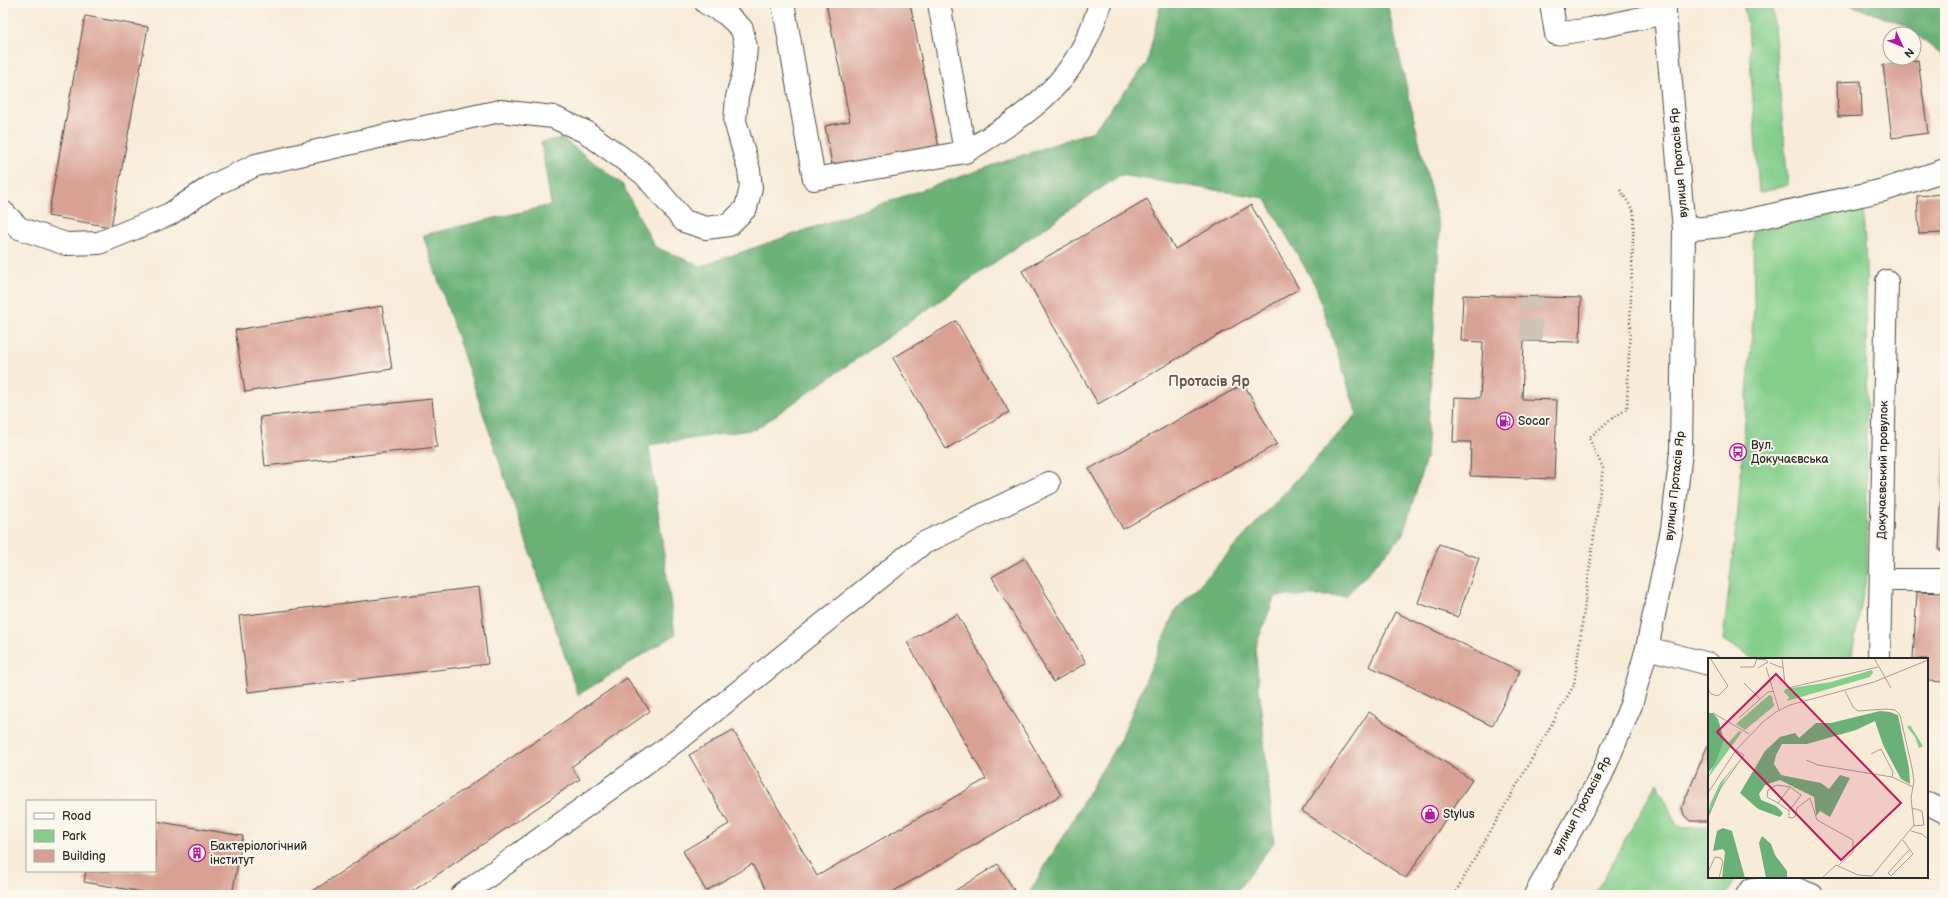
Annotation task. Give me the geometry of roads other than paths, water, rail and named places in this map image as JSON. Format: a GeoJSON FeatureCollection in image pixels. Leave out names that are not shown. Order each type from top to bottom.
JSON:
{"type":"FeatureCollection","features":[{"type":"Feature","properties":{"kind":"main road"},"geometry":{"type":"LineString","coordinates":[[3,212],[19,228],[66,244],[99,243],[170,214],[210,187],[256,165],[387,134],[500,111],[553,117],[586,132],[644,174],[684,221],[706,228],[729,225],[746,208],[751,187],[749,170],[735,120],[737,97],[744,71],[746,47],[742,29],[726,14],[706,3]]}},
{"type":"Feature","properties":{"kind":"main road"},"geometry":{"type":"LineString","coordinates":[[783,3],[814,179],[965,152],[1010,125],[1048,95],[1072,66],[1093,28],[1100,3]]}},
{"type":"Feature","properties":{"kind":"main road"},"geometry":{"type":"LineString","coordinates":[[939,3],[965,152]]}},
{"type":"Feature","properties":{"kind":"main road"},"geometry":{"type":"LineString","coordinates":[[1550,3],[1556,34],[1590,29],[1665,8]]}},
{"type":"Feature","properties":{"kind":"main road","name":"вулиця Протасів Яр"},"geometry":{"type":"LineString","coordinates":[[1534,895],[1601,776],[1630,705],[1647,648],[1672,529],[1681,452],[1684,230],[1665,8]]}},
{"type":"Feature","properties":{"kind":"main road"},"geometry":{"type":"LineString","coordinates":[[1684,230],[1722,226],[1876,192],[1945,170]]}},
{"type":"Feature","properties":{"kind":"main road","name":"Докучаєвський провулок"},"geometry":{"type":"LineString","coordinates":[[1878,658],[1887,281]]}},
{"type":"Feature","properties":{"kind":"main road"},"geometry":{"type":"LineString","coordinates":[[462,895],[686,734],[922,544],[1049,484]]}},
{"type":"Feature","properties":{"kind":"main road"},"geometry":{"type":"LineString","coordinates":[[1881,580],[1945,580]]}},
{"type":"Feature","properties":{"kind":"main road"},"geometry":{"type":"LineString","coordinates":[[1647,648],[1708,664]]}},
{"type":"Feature","properties":{"kind":"main road"},"geometry":{"type":"LineString","coordinates":[[1928,804],[1945,812]]}},
{"type":"Feature","properties":{"kind":"main road"},"geometry":{"type":"LineString","coordinates":[[1747,895],[1752,889],[1786,885],[1812,895]]}},
{"type":"Feature","properties":{"kind":"tunnel"},"geometry":{"type":"LineString","coordinates":[[1531,341],[1532,297]]}},
{"type":"Feature","properties":{"kind":"place","name":"Socar"},"geometry":{"type":"Point","coordinates":[1505,421]}},
{"type":"Feature","properties":{"kind":"place","name":"Вул. Докучаєвська"},"geometry":{"type":"Point","coordinates":[1738,452]}},
{"type":"Feature","properties":{"kind":"place","name":"Stylus"},"geometry":{"type":"Point","coordinates":[1430,814]}},
{"type":"Feature","properties":{"kind":"place","name":"Бактеріологічний інститут"},"geometry":{"type":"Point","coordinates":[197,853]}},
{"type":"Feature","properties":{"kind":"district","name":"Протасів Яр"},"geometry":{"type":"Point","coordinates":[1209,381]}}]}
